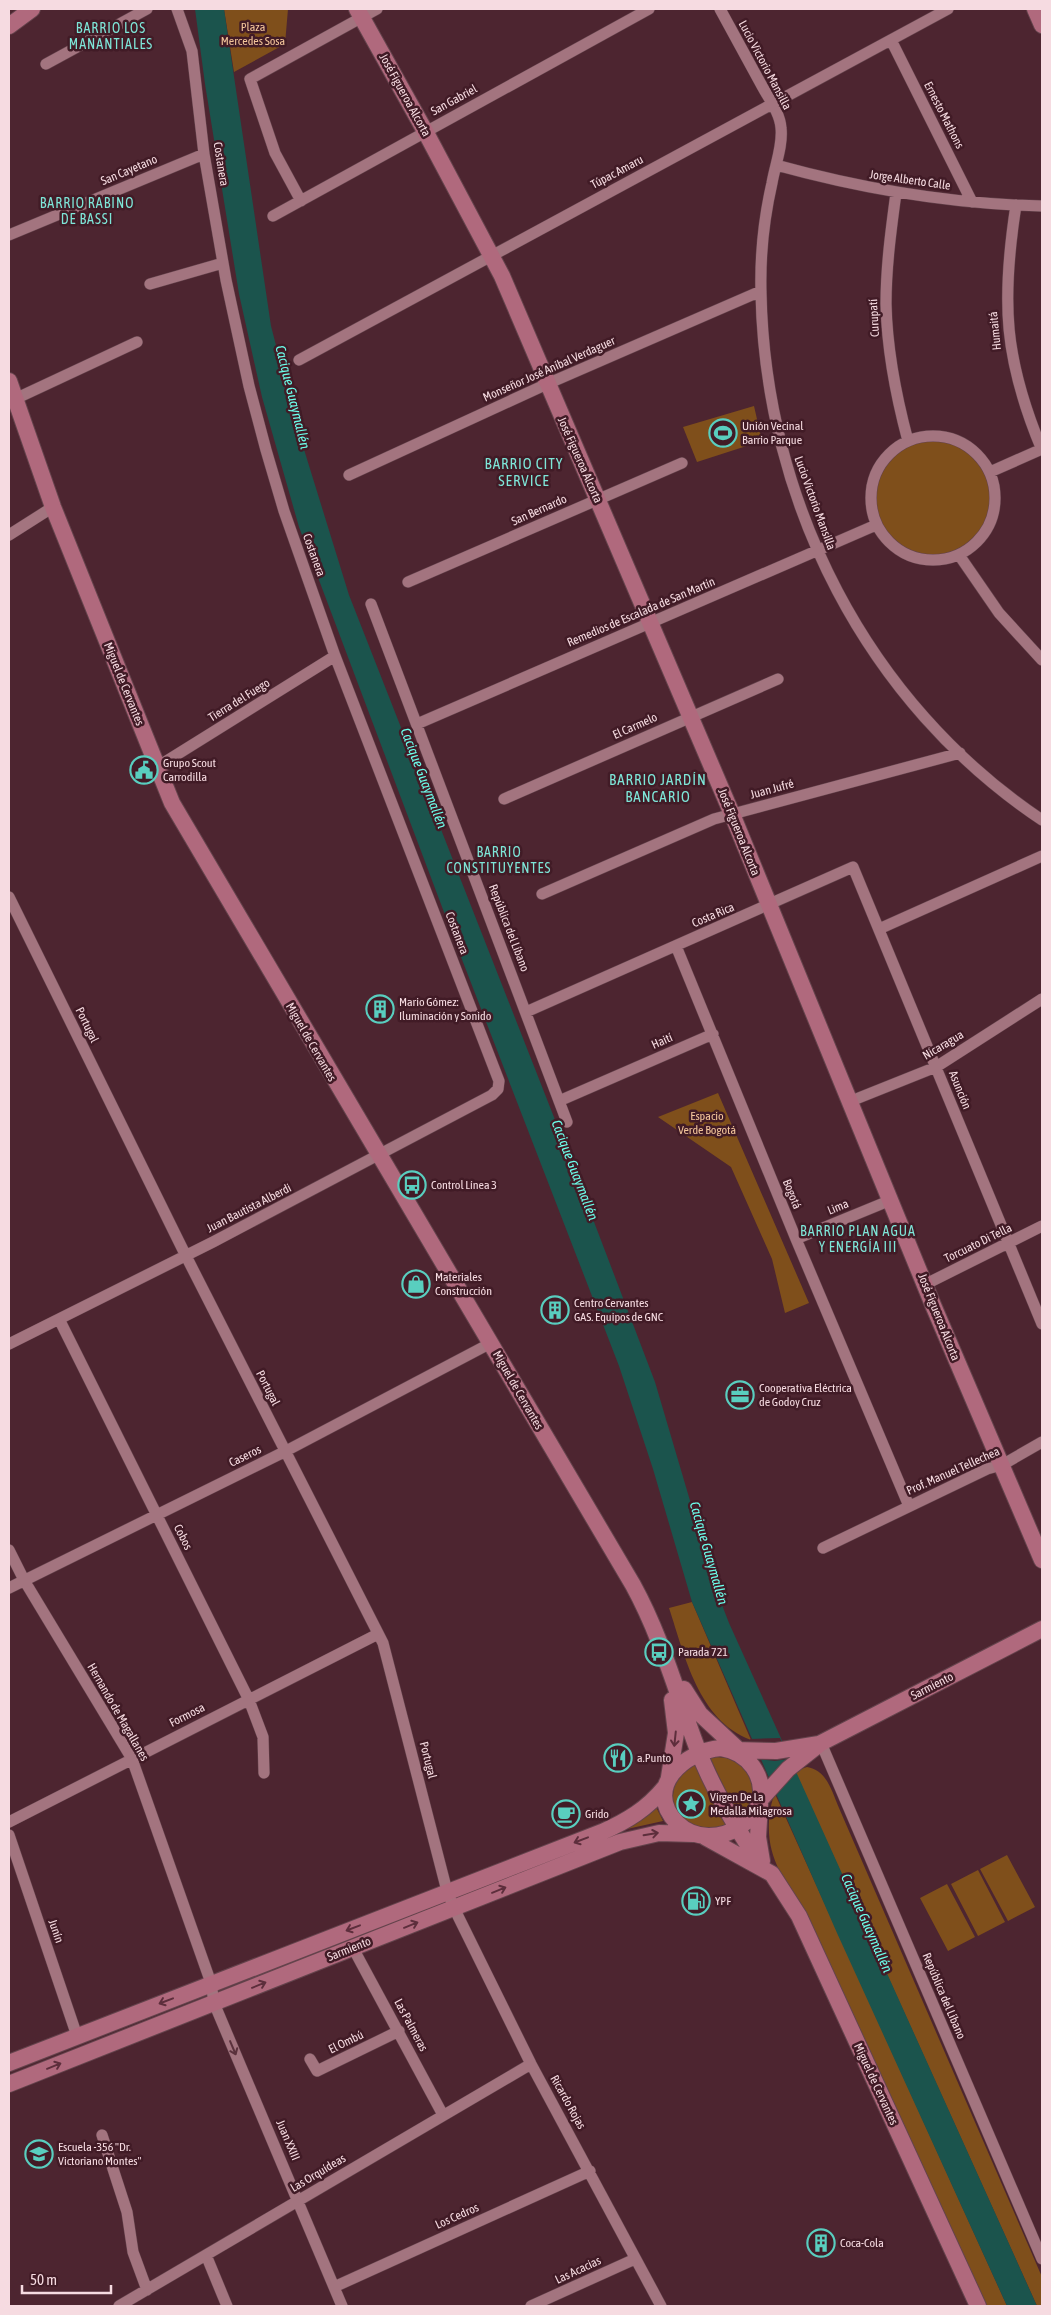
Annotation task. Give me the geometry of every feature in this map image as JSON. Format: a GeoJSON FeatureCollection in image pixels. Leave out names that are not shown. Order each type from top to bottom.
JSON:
{"type":"FeatureCollection","features":[{"type":"Feature","properties":{"kind":"main road"},"geometry":{"type":"LineString","coordinates":[[9,26],[30,9]]}},
{"type":"Feature","properties":{"kind":"main road"},"geometry":{"type":"LineString","coordinates":[[1035,9],[1042,25]]}},
{"type":"Feature","properties":{"kind":"main road","name":"José Figueroa Alcorta"},"geometry":{"type":"LineString","coordinates":[[359,13],[492,256],[732,814],[1042,1560]]}},
{"type":"Feature","properties":{"kind":"main road","name":"Miguel de Cervantes"},"geometry":{"type":"LineString","coordinates":[[9,381],[54,506],[172,803],[644,1606],[672,1674],[699,1754],[737,1828],[763,1869]]}},
{"type":"Feature","properties":{"kind":"main road","name":"Sarmiento"},"geometry":{"type":"LineString","coordinates":[[761,1802],[772,1786],[792,1765],[821,1743],[1042,1629]]}},
{"type":"Feature","properties":{"kind":"main road","name":"Miguel de Cervantes"},"geometry":{"type":"LineString","coordinates":[[672,1674],[679,1680],[700,1714],[742,1750],[760,1779],[761,1802],[758,1837],[765,1879],[797,1936],[969,2306]]}},
{"type":"Feature","properties":{"kind":"main road","name":"Miguel de Cervantes"},"geometry":{"type":"LineString","coordinates":[[672,1674],[669,1682],[676,1732],[667,1782],[666,1805],[672,1818],[683,1828],[772,1874],[804,1926],[978,2306]]}},
{"type":"Feature","properties":{"kind":"main road","name":"Sarmiento"},"geometry":{"type":"LineString","coordinates":[[9,2063],[627,1820],[651,1803],[683,1763],[699,1754],[716,1749],[785,1749],[821,1743]]}},
{"type":"Feature","properties":{"kind":"main road"},"geometry":{"type":"LineString","coordinates":[[699,1836],[727,1833],[737,1828],[751,1816],[761,1802]]}},
{"type":"Feature","properties":{"kind":"main road","name":"Sarmiento"},"geometry":{"type":"LineString","coordinates":[[9,2084],[620,1842],[659,1833],[699,1836]]}},
{"type":"Feature","properties":{"kind":"street"},"geometry":{"type":"LineString","coordinates":[[46,64],[147,9]]}},
{"type":"Feature","properties":{"kind":"street","name":"Costanera"},"geometry":{"type":"LineString","coordinates":[[178,9],[192,51],[204,154],[238,337],[266,450],[284,511],[335,656],[499,1081],[498,1089]]}},
{"type":"Feature","properties":{"kind":"street"},"geometry":{"type":"LineString","coordinates":[[301,201],[268,135],[250,79],[359,13],[377,9]]}},
{"type":"Feature","properties":{"kind":"street","name":"San Gabriel"},"geometry":{"type":"LineString","coordinates":[[273,216],[649,9]]}},
{"type":"Feature","properties":{"kind":"street","name":"Lucio Victorio Mansilla"},"geometry":{"type":"LineString","coordinates":[[720,9],[772,104],[781,127],[766,222],[761,291],[768,373],[780,440],[792,485],[816,551],[844,606],[870,649],[906,697],[960,753],[995,785],[1042,820]]}},
{"type":"Feature","properties":{"kind":"street","name":"Túpac Amaru"},"geometry":{"type":"LineString","coordinates":[[299,360],[948,9]]}},
{"type":"Feature","properties":{"kind":"street","name":"Ernesto Mathons"},"geometry":{"type":"LineString","coordinates":[[890,40],[972,202]]}},
{"type":"Feature","properties":{"kind":"street","name":"San Cayetano"},"geometry":{"type":"LineString","coordinates":[[9,235],[204,154]]}},
{"type":"Feature","properties":{"kind":"street","name":"Jorge Alberto Calle"},"geometry":{"type":"LineString","coordinates":[[776,165],[834,181],[896,193],[1016,206],[1042,206]]}},
{"type":"Feature","properties":{"kind":"street","name":"Curupatí"},"geometry":{"type":"LineString","coordinates":[[896,193],[888,265],[887,319],[894,385],[908,441]]}},
{"type":"Feature","properties":{"kind":"street","name":"Humaitá"},"geometry":{"type":"LineString","coordinates":[[1016,206],[1007,276],[1006,306],[1009,346],[1020,390],[1042,449]]}},
{"type":"Feature","properties":{"kind":"street"},"geometry":{"type":"LineString","coordinates":[[150,284],[224,263]]}},
{"type":"Feature","properties":{"kind":"street","name":"Monseñor José Aníbal Verdaguer"},"geometry":{"type":"LineString","coordinates":[[348,475],[547,384],[761,291]]}},
{"type":"Feature","properties":{"kind":"street"},"geometry":{"type":"LineString","coordinates":[[15,399],[137,342]]}},
{"type":"Feature","properties":{"kind":"street"},"geometry":{"type":"LineString","coordinates":[[927,436],[946,437],[955,440],[980,456],[990,472],[995,491],[995,511],[988,529],[982,537],[959,555],[943,560],[927,561],[911,557],[897,550],[885,539],[876,525],[870,506],[878,467],[891,451],[908,441],[927,436]]}},
{"type":"Feature","properties":{"kind":"street"},"geometry":{"type":"LineString","coordinates":[[990,472],[1042,449]]}},
{"type":"Feature","properties":{"kind":"street","name":"San Bernardo"},"geometry":{"type":"LineString","coordinates":[[408,582],[682,463]]}},
{"type":"Feature","properties":{"kind":"street"},"geometry":{"type":"LineString","coordinates":[[9,535],[54,506]]}},
{"type":"Feature","properties":{"kind":"street","name":"Remedios de Escalada de San Martín"},"geometry":{"type":"LineString","coordinates":[[417,724],[876,525]]}},
{"type":"Feature","properties":{"kind":"street"},"geometry":{"type":"LineString","coordinates":[[959,555],[999,613],[1042,660]]}},
{"type":"Feature","properties":{"kind":"street","name":"República del Líbano"},"geometry":{"type":"LineString","coordinates":[[371,604],[567,1122]]}},
{"type":"Feature","properties":{"kind":"street","name":"Tierra del Fuego"},"geometry":{"type":"LineString","coordinates":[[157,767],[335,656]]}},
{"type":"Feature","properties":{"kind":"street","name":"El Carmelo"},"geometry":{"type":"LineString","coordinates":[[504,799],[778,679]]}},
{"type":"Feature","properties":{"kind":"street","name":"Juan Jufré"},"geometry":{"type":"LineString","coordinates":[[542,894],[714,819],[960,753]]}},
{"type":"Feature","properties":{"kind":"street"},"geometry":{"type":"LineString","coordinates":[[879,929],[1042,856]]}},
{"type":"Feature","properties":{"kind":"street","name":"Costa Rica"},"geometry":{"type":"LineString","coordinates":[[526,1012],[853,867]]}},
{"type":"Feature","properties":{"kind":"street","name":"Asunción"},"geometry":{"type":"LineString","coordinates":[[853,867],[1042,1324]]}},
{"type":"Feature","properties":{"kind":"street","name":"Portugal"},"geometry":{"type":"LineString","coordinates":[[9,897],[284,1452],[387,1652],[447,1891],[454,1908]]}},
{"type":"Feature","properties":{"kind":"street","name":"Bogotá"},"geometry":{"type":"LineString","coordinates":[[676,946],[796,1239],[909,1506]]}},
{"type":"Feature","properties":{"kind":"street","name":"Nicaragua"},"geometry":{"type":"LineString","coordinates":[[851,1101],[936,1067],[1042,999]]}},
{"type":"Feature","properties":{"kind":"street","name":"Haití"},"geometry":{"type":"LineString","coordinates":[[559,1101],[713,1034]]}},
{"type":"Feature","properties":{"kind":"street","name":"Juan Bautista Alberdi"},"geometry":{"type":"LineString","coordinates":[[9,1344],[186,1256],[378,1156],[492,1095],[498,1089]]}},
{"type":"Feature","properties":{"kind":"street","name":"Lima"},"geometry":{"type":"LineString","coordinates":[[796,1239],[891,1200]]}},
{"type":"Feature","properties":{"kind":"street","name":"Torcuato Di Tella"},"geometry":{"type":"LineString","coordinates":[[926,1284],[1042,1226]]}},
{"type":"Feature","properties":{"kind":"street","name":"Cobos"},"geometry":{"type":"LineString","coordinates":[[59,1319],[249,1700],[263,1737],[264,1773]]}},
{"type":"Feature","properties":{"kind":"street","name":"Caseros"},"geometry":{"type":"LineString","coordinates":[[9,1588],[284,1452],[491,1343]]}},
{"type":"Feature","properties":{"kind":"street","name":"Prof. Manuel Tellechea"},"geometry":{"type":"LineString","coordinates":[[823,1548],[987,1469],[1002,1465],[1042,1442]]}},
{"type":"Feature","properties":{"kind":"street","name":"Hernando de Magallanes"},"geometry":{"type":"LineString","coordinates":[[9,1550],[24,1580],[132,1759],[211,1983]]}},
{"type":"Feature","properties":{"kind":"street","name":"Formosa"},"geometry":{"type":"LineString","coordinates":[[9,1822],[378,1634]]}},
{"type":"Feature","properties":{"kind":"street","name":"República del Líbano"},"geometry":{"type":"LineString","coordinates":[[821,1743],[1042,2259]]}},
{"type":"Feature","properties":{"kind":"street","name":"Junín"},"geometry":{"type":"LineString","coordinates":[[9,1835],[77,2036]]}},
{"type":"Feature","properties":{"kind":"street","name":"Ricardo Rojas"},"geometry":{"type":"LineString","coordinates":[[454,1908],[531,2064],[661,2306]]}},
{"type":"Feature","properties":{"kind":"street","name":"Las Palmeras"},"geometry":{"type":"LineString","coordinates":[[353,1948],[443,2115]]}},
{"type":"Feature","properties":{"kind":"street","name":"Juan XXIII"},"geometry":{"type":"LineString","coordinates":[[211,1983],[214,2003],[299,2200],[342,2306]]}},
{"type":"Feature","properties":{"kind":"street","name":"El Ombú"},"geometry":{"type":"LineString","coordinates":[[310,2059],[317,2071],[399,2031]]}},
{"type":"Feature","properties":{"kind":"street","name":"Las Orquídeas"},"geometry":{"type":"LineString","coordinates":[[119,2306],[531,2064]]}},
{"type":"Feature","properties":{"kind":"street"},"geometry":{"type":"LineString","coordinates":[[102,2135],[127,2212],[133,2252],[147,2290]]}},
{"type":"Feature","properties":{"kind":"street","name":"Los Cedros"},"geometry":{"type":"LineString","coordinates":[[334,2287],[590,2171]]}},
{"type":"Feature","properties":{"kind":"street"},"geometry":{"type":"LineString","coordinates":[[206,2255],[227,2306]]}},
{"type":"Feature","properties":{"kind":"street","name":"Las Acacias"},"geometry":{"type":"LineString","coordinates":[[531,2306],[635,2259]]}},
{"type":"Feature","properties":{"kind":"green space","name":"Plaza Mercedes Sosa"},"geometry":{"type":"Polygon","coordinates":[[[224,9],[288,9],[285,44],[234,72],[224,9]]]}},
{"type":"Feature","properties":{"kind":"green space","name":"Unión Vecinal Barrio Parque"},"geometry":{"type":"Polygon","coordinates":[[[754,406],[762,441],[697,462],[683,427],[754,406]]]}},
{"type":"Feature","properties":{"kind":"green space"},"geometry":{"type":"Polygon","coordinates":[[[933,436],[957,440],[977,454],[991,474],[995,498],[991,522],[977,542],[957,556],[933,560],[909,556],[889,542],[875,522],[871,498],[875,474],[889,454],[909,440],[933,436]]]}},
{"type":"Feature","properties":{"kind":"green space","name":"Espacio Verde Bogotá"},"geometry":{"type":"Polygon","coordinates":[[[718,1093],[809,1303],[785,1313],[772,1259],[731,1167],[658,1117],[718,1093]]]}},
{"type":"Feature","properties":{"kind":"green space"},"geometry":{"type":"Polygon","coordinates":[[[692,1602],[751,1740],[733,1731],[718,1718],[706,1702],[688,1666],[669,1608],[692,1602]]]}},
{"type":"Feature","properties":{"kind":"green space"},"geometry":{"type":"Polygon","coordinates":[[[710,1758],[727,1758],[745,1767],[755,1791],[749,1807],[739,1818],[710,1758]]]}},
{"type":"Feature","properties":{"kind":"green space"},"geometry":{"type":"Polygon","coordinates":[[[695,1763],[727,1825],[715,1829],[685,1824],[672,1802],[675,1781],[695,1763]]]}},
{"type":"Feature","properties":{"kind":"green space"},"geometry":{"type":"Polygon","coordinates":[[[807,1767],[819,1772],[831,1789],[1042,2277],[1042,2306],[1037,2306],[795,1771],[807,1767]]]}},
{"type":"Feature","properties":{"kind":"green space"},"geometry":{"type":"Polygon","coordinates":[[[775,1794],[1007,2306],[984,2306],[803,1910],[778,1868],[769,1834],[770,1810],[775,1794]]]}},
{"type":"Feature","properties":{"kind":"green space"},"geometry":{"type":"Polygon","coordinates":[[[656,1807],[663,1821],[627,1829],[656,1807]]]}},
{"type":"Feature","properties":{"kind":"green space"},"geometry":{"type":"Polygon","coordinates":[[[1007,1855],[1035,1907],[1008,1921],[980,1869],[1007,1855]]]}},
{"type":"Feature","properties":{"kind":"green space"},"geometry":{"type":"Polygon","coordinates":[[[978,1870],[1005,1922],[978,1936],[951,1884],[978,1870]]]}},
{"type":"Feature","properties":{"kind":"green space"},"geometry":{"type":"Polygon","coordinates":[[[947,1884],[975,1937],[948,1951],[920,1898],[947,1884]]]}},
{"type":"Feature","properties":{"kind":"shaded area"},"geometry":{"type":"Polygon","coordinates":[[[195,9],[224,9],[271,326],[298,430],[349,595],[559,1130],[655,1382],[717,1592],[729,1623],[1037,2306],[1007,2306],[837,1933],[692,1602],[653,1469],[619,1366],[456,944],[299,527],[262,397],[239,294],[205,84],[195,9]]]}},
{"type":"Feature","properties":{"kind":"pier"},"geometry":{"type":"Polygon","coordinates":[[[780,1738],[792,1765],[775,1794],[768,1778],[788,1759],[775,1761],[759,1759],[750,1739],[780,1738]]]}},
{"type":"Feature","properties":{"kind":"place","name":"Unión Vecinal Barrio Parque"},"geometry":{"type":"Point","coordinates":[723,433]}},
{"type":"Feature","properties":{"kind":"place","name":"Grupo Scout Carrodilla"},"geometry":{"type":"Point","coordinates":[144,770]}},
{"type":"Feature","properties":{"kind":"place","name":"Mario Gómez: Iluminación y Sonido"},"geometry":{"type":"Point","coordinates":[380,1009]}},
{"type":"Feature","properties":{"kind":"place","name":"Control Línea 3"},"geometry":{"type":"Point","coordinates":[412,1185]}},
{"type":"Feature","properties":{"kind":"place","name":"Materiales Construcción"},"geometry":{"type":"Point","coordinates":[416,1284]}},
{"type":"Feature","properties":{"kind":"place","name":"Centro Cervantes GAS. Equipos de GNC"},"geometry":{"type":"Point","coordinates":[555,1310]}},
{"type":"Feature","properties":{"kind":"place","name":"Cooperativa Eléctrica de Godoy Cruz"},"geometry":{"type":"Point","coordinates":[740,1395]}},
{"type":"Feature","properties":{"kind":"place","name":"Parada 721"},"geometry":{"type":"Point","coordinates":[659,1652]}},
{"type":"Feature","properties":{"kind":"place","name":"a.Punto"},"geometry":{"type":"Point","coordinates":[618,1758]}},
{"type":"Feature","properties":{"kind":"place","name":"Virgen De La Medalla Milagrosa"},"geometry":{"type":"Point","coordinates":[691,1804]}},
{"type":"Feature","properties":{"kind":"place","name":"Grido"},"geometry":{"type":"Point","coordinates":[566,1814]}},
{"type":"Feature","properties":{"kind":"place","name":"YPF"},"geometry":{"type":"Point","coordinates":[696,1901]}},
{"type":"Feature","properties":{"kind":"place","name":"Escuela -356 \"Dr. Victoriano Montes\""},"geometry":{"type":"Point","coordinates":[39,2154]}},
{"type":"Feature","properties":{"kind":"place","name":"Coca-Cola"},"geometry":{"type":"Point","coordinates":[821,2243]}},
{"type":"Feature","properties":{"kind":"district","name":"BARRIO LOS MANANTIALES"},"geometry":{"type":"Point","coordinates":[111,36]}},
{"type":"Feature","properties":{"kind":"district","name":"BARRIO RABINO DE BASSI"},"geometry":{"type":"Point","coordinates":[87,212]}},
{"type":"Feature","properties":{"kind":"district","name":"BARRIO CITY SERVICE"},"geometry":{"type":"Point","coordinates":[524,472]}},
{"type":"Feature","properties":{"kind":"district","name":"BARRIO JARDÍN BANCARIO"},"geometry":{"type":"Point","coordinates":[658,788]}},
{"type":"Feature","properties":{"kind":"district","name":"BARRIO CONSTITUYENTES"},"geometry":{"type":"Point","coordinates":[499,860]}},
{"type":"Feature","properties":{"kind":"district","name":"BARRIO PLAN AGUA Y ENERGÍA III"},"geometry":{"type":"Point","coordinates":[858,1240]}},
{"type":"Feature","properties":{"kind":"water label","name":"Cacique Guaymallén"},"geometry":{"type":"Point","coordinates":[293,397]}},
{"type":"Feature","properties":{"kind":"water label","name":"Cacique Guaymallén"},"geometry":{"type":"Point","coordinates":[424,778]}},
{"type":"Feature","properties":{"kind":"water label","name":"Cacique Guaymallén"},"geometry":{"type":"Point","coordinates":[575,1170]}},
{"type":"Feature","properties":{"kind":"water label","name":"Cacique Guaymallén"},"geometry":{"type":"Point","coordinates":[709,1553]}},
{"type":"Feature","properties":{"kind":"water label","name":"Cacique Guaymallén"},"geometry":{"type":"Point","coordinates":[867,1923]}}]}
